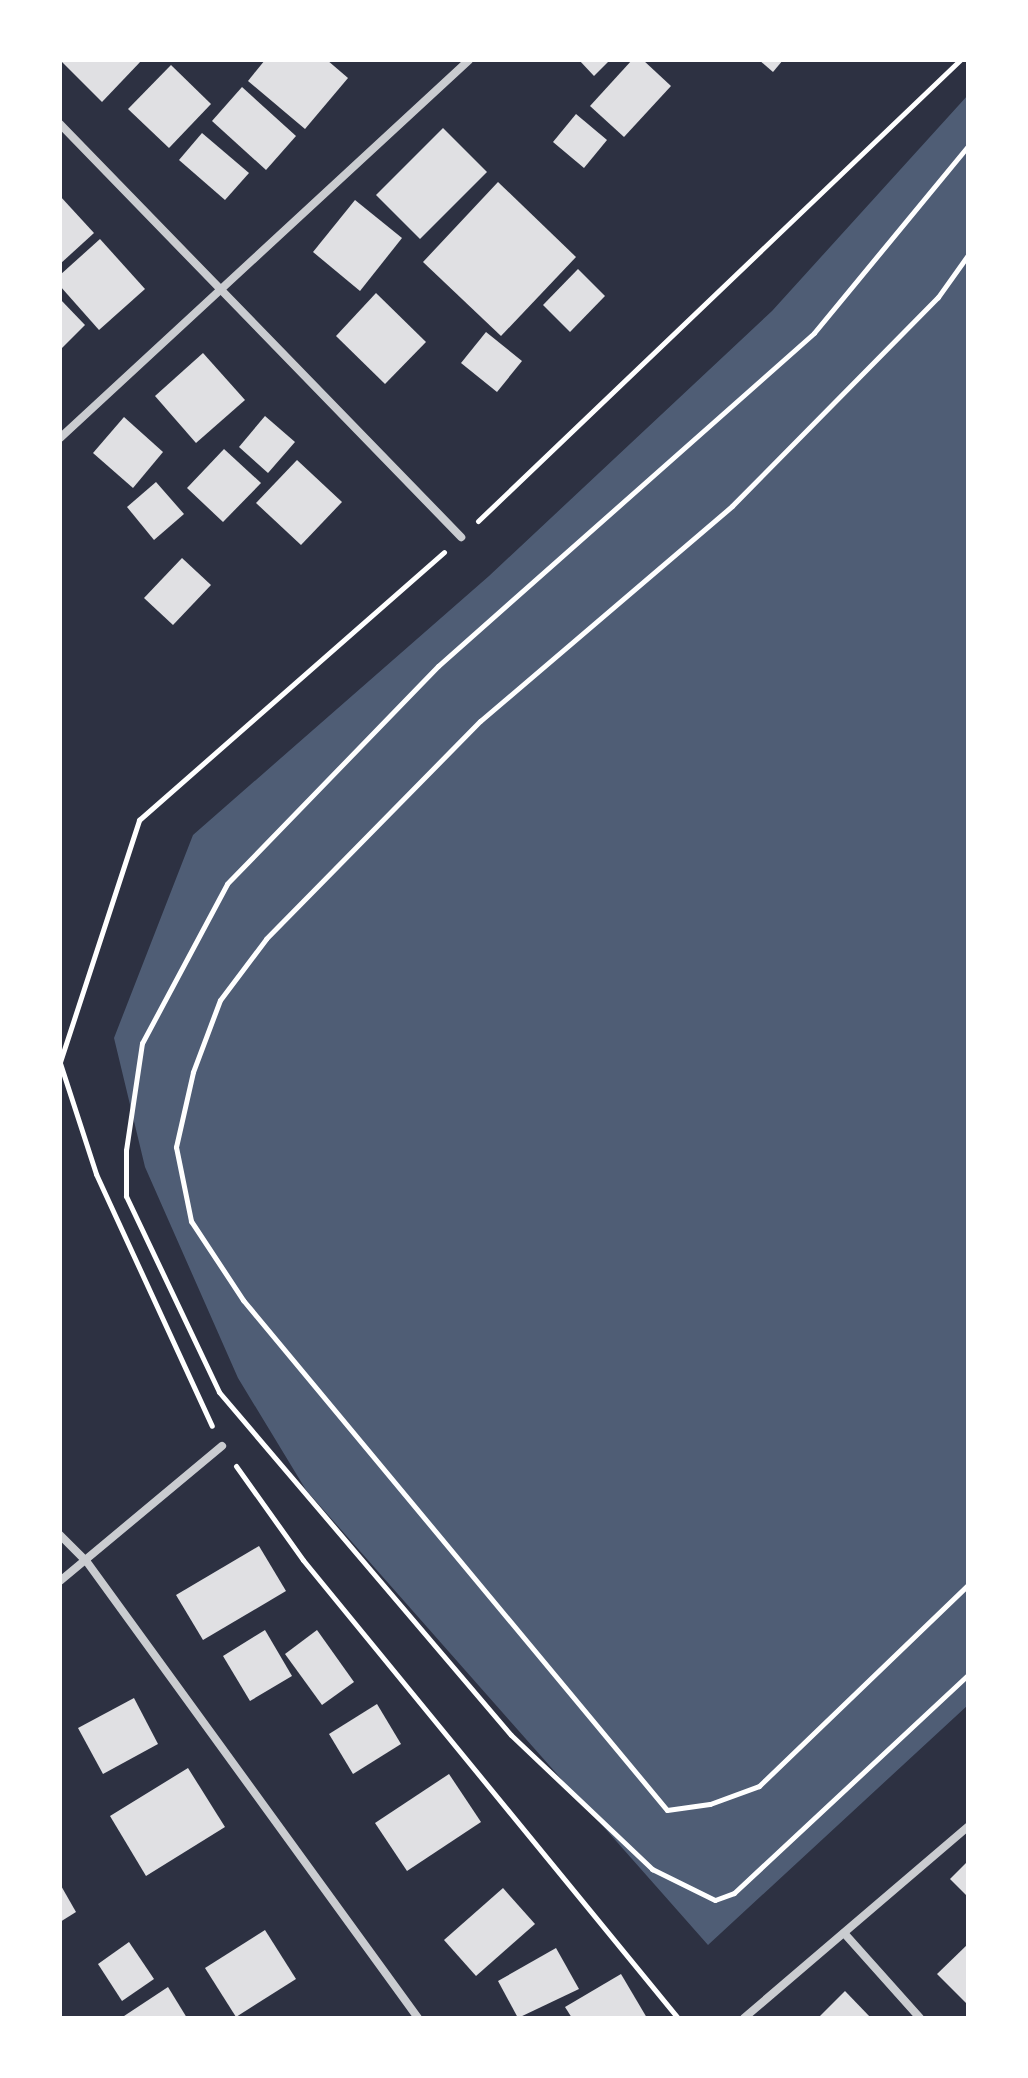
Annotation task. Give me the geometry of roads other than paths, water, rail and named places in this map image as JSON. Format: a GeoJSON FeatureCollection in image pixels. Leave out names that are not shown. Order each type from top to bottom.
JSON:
{"type":"FeatureCollection","features":[{"type":"Feature","properties":{"kind":"street"},"geometry":{"type":"LineString","coordinates":[[60,438],[217,288],[469,60]]}},
{"type":"Feature","properties":{"kind":"street"},"geometry":{"type":"LineString","coordinates":[[60,124],[461,537]]}},
{"type":"Feature","properties":{"kind":"street"},"geometry":{"type":"LineString","coordinates":[[60,1581],[87,1562],[222,1446]]}},
{"type":"Feature","properties":{"kind":"street"},"geometry":{"type":"LineString","coordinates":[[60,1535],[87,1562],[418,2018]]}},
{"type":"Feature","properties":{"kind":"street"},"geometry":{"type":"LineString","coordinates":[[744,2018],[968,1827]]}},
{"type":"Feature","properties":{"kind":"street"},"geometry":{"type":"LineString","coordinates":[[844,1933],[920,2018]]}},
{"type":"Feature","properties":{"kind":"water"},"geometry":{"type":"Polygon","coordinates":[[[968,95],[968,1705],[708,1945],[306,1490],[238,1378],[145,1167],[114,1038],[193,835],[489,576],[772,311],[968,95]]]}}]}
